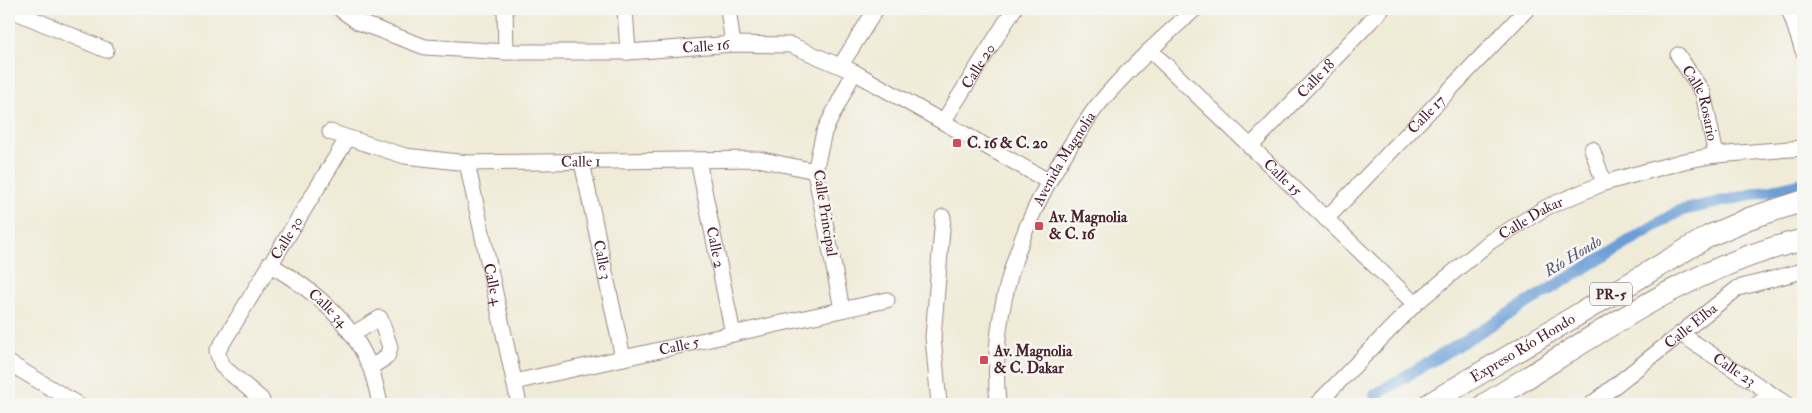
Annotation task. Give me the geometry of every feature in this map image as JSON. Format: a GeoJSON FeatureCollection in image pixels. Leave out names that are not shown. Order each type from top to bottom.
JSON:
{"type":"FeatureCollection","features":[{"type":"Feature","properties":{"kind":"highway","name":"Expreso Río Hondo"},"geometry":{"type":"LineString","coordinates":[[1429,404],[1687,249],[1750,218],[1800,222]]}},
{"type":"Feature","properties":{"kind":"highway","name":"Expreso Río Hondo"},"geometry":{"type":"LineString","coordinates":[[1485,404],[1644,306],[1706,273],[1734,254],[1800,222]]}},
{"type":"Feature","properties":{"kind":"street"},"geometry":{"type":"LineString","coordinates":[[9,9],[106,50]]}},
{"type":"Feature","properties":{"kind":"street","name":"Calle 16"},"geometry":{"type":"LineString","coordinates":[[340,9],[362,15],[425,47],[506,52],[628,52],[733,44],[791,45],[848,68],[1048,181]]}},
{"type":"Feature","properties":{"kind":"street"},"geometry":{"type":"LineString","coordinates":[[505,9],[506,52]]}},
{"type":"Feature","properties":{"kind":"street"},"geometry":{"type":"LineString","coordinates":[[625,9],[628,52]]}},
{"type":"Feature","properties":{"kind":"street"},"geometry":{"type":"LineString","coordinates":[[728,9],[733,44]]}},
{"type":"Feature","properties":{"kind":"street","name":"Calle Principal"},"geometry":{"type":"LineString","coordinates":[[842,309],[815,171],[824,132],[848,68],[876,9]]}},
{"type":"Feature","properties":{"kind":"street","name":"Calle 20"},"geometry":{"type":"LineString","coordinates":[[943,122],[1014,9]]}},
{"type":"Feature","properties":{"kind":"street","name":"Avenida Magnolia"},"geometry":{"type":"LineString","coordinates":[[998,404],[996,383],[1000,314],[1016,250],[1048,181],[1097,106],[1150,50],[1194,9]]}},
{"type":"Feature","properties":{"kind":"street","name":"Calle 18"},"geometry":{"type":"LineString","coordinates":[[1250,147],[1382,9]]}},
{"type":"Feature","properties":{"kind":"street","name":"Calle 17"},"geometry":{"type":"LineString","coordinates":[[1326,219],[1527,9]]}},
{"type":"Feature","properties":{"kind":"street"},"geometry":{"type":"LineString","coordinates":[[1788,9],[1803,51]]}},
{"type":"Feature","properties":{"kind":"street","name":"Calle 15"},"geometry":{"type":"LineString","coordinates":[[1150,50],[1415,304]]}},
{"type":"Feature","properties":{"kind":"street","name":"Calle Rosario"},"geometry":{"type":"LineString","coordinates":[[1678,55],[1703,93],[1716,155]]}},
{"type":"Feature","properties":{"kind":"street","name":"Calle 1"},"geometry":{"type":"LineString","coordinates":[[330,132],[405,156],[468,163],[758,159],[815,171]]}},
{"type":"Feature","properties":{"kind":"street","name":"Calle 30"},"geometry":{"type":"LineString","coordinates":[[263,404],[261,400],[222,366],[217,352],[347,139]]}},
{"type":"Feature","properties":{"kind":"street","name":"Calle Dakar"},"geometry":{"type":"LineString","coordinates":[[1317,404],[1415,304],[1491,241],[1547,207],[1604,182],[1684,161],[1716,155],[1803,148]]}},
{"type":"Feature","properties":{"kind":"street"},"geometry":{"type":"LineString","coordinates":[[1592,149],[1604,182]]}},
{"type":"Feature","properties":{"kind":"street","name":"Calle 2"},"geometry":{"type":"LineString","coordinates":[[698,160],[733,334]]}},
{"type":"Feature","properties":{"kind":"street","name":"Calle 3"},"geometry":{"type":"LineString","coordinates":[[582,162],[623,358]]}},
{"type":"Feature","properties":{"kind":"street","name":"Calle 4"},"geometry":{"type":"LineString","coordinates":[[468,163],[519,404]]}},
{"type":"Feature","properties":{"kind":"street"},"geometry":{"type":"LineString","coordinates":[[939,404],[932,337],[943,217]]}},
{"type":"Feature","properties":{"kind":"street","name":"Calle 34"},"geometry":{"type":"LineString","coordinates":[[269,264],[292,277],[342,319],[353,334],[371,367],[380,404]]}},
{"type":"Feature","properties":{"kind":"street","name":"Calle Elba"},"geometry":{"type":"LineString","coordinates":[[1592,404],[1738,288],[1803,271]]}},
{"type":"Feature","properties":{"kind":"street","name":"Calle 5"},"geometry":{"type":"LineString","coordinates":[[514,382],[887,300]]}},
{"type":"Feature","properties":{"kind":"street"},"geometry":{"type":"LineString","coordinates":[[353,334],[380,318],[390,347],[387,357],[371,367]]}},
{"type":"Feature","properties":{"kind":"street","name":"Calle 23"},"geometry":{"type":"LineString","coordinates":[[1681,334],[1786,404]]}},
{"type":"Feature","properties":{"kind":"street"},"geometry":{"type":"LineString","coordinates":[[9,363],[77,404]]}},
{"type":"Feature","properties":{"kind":"street"},"geometry":{"type":"LineString","coordinates":[[1758,404],[1770,394]]}},
{"type":"Feature","properties":{"kind":"waterway","name":"Río Hondo"},"geometry":{"type":"LineString","coordinates":[[1375,395],[1679,211],[1803,183]]}},
{"type":"Feature","properties":{"kind":"place","name":"C. 16 & C. 20"},"geometry":{"type":"Point","coordinates":[957,143]}},
{"type":"Feature","properties":{"kind":"place","name":"Av. Magnolia & C. 16"},"geometry":{"type":"Point","coordinates":[1039,226]}},
{"type":"Feature","properties":{"kind":"place","name":"Av. Magnolia & C. Dakar"},"geometry":{"type":"Point","coordinates":[984,360]}}]}
